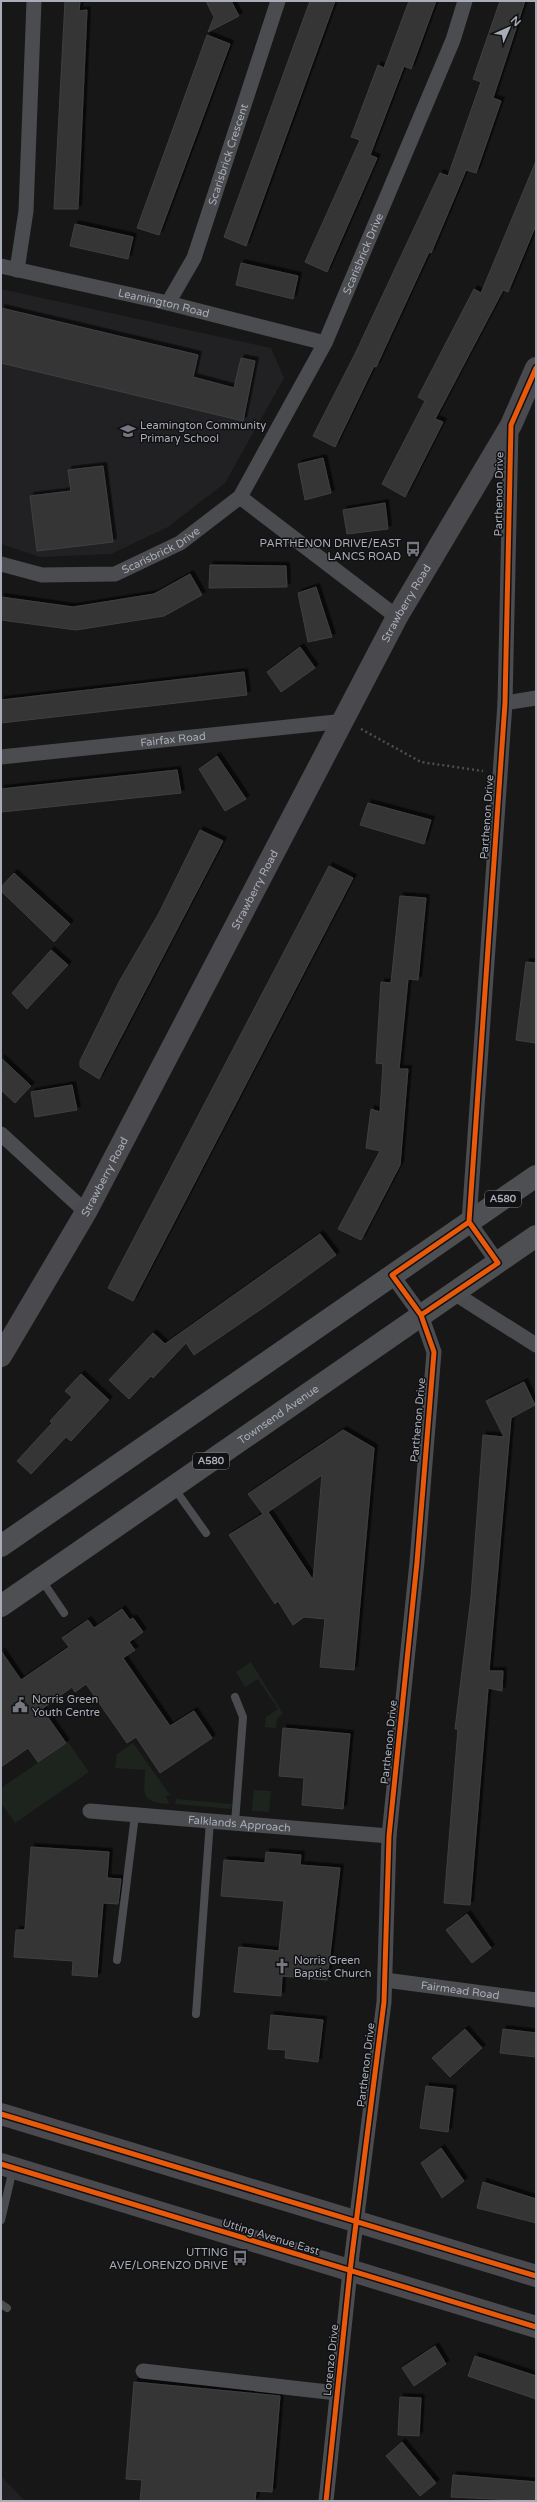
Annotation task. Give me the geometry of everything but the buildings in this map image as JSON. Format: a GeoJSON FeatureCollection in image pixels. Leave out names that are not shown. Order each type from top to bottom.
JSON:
{"type":"FeatureCollection","features":[{"type":"Feature","properties":{"kind":"main road","name":"Parthenon Drive"},"geometry":{"type":"LineString","coordinates":[[511,425],[536,368]]}},
{"type":"Feature","properties":{"kind":"main road","name":"Strawberry Road"},"geometry":{"type":"LineString","coordinates":[[1,1356],[86,1212],[345,720],[397,617],[511,425]]}},
{"type":"Feature","properties":{"kind":"main road","name":"A580"},"geometry":{"type":"LineString","coordinates":[[1,1546],[536,1176]]}},
{"type":"Feature","properties":{"kind":"main road","name":"Townsend Avenue"},"geometry":{"type":"LineString","coordinates":[[1,1606],[536,1236]]}},
{"type":"Feature","properties":{"kind":"main road"},"geometry":{"type":"LineString","coordinates":[[1,2114],[536,2276]]}},
{"type":"Feature","properties":{"kind":"main road","name":"Utting Avenue East"},"geometry":{"type":"LineString","coordinates":[[7,2166],[536,2327]]}},
{"type":"Feature","properties":{"kind":"street"},"geometry":{"type":"LineString","coordinates":[[17,270],[26,211],[34,1]]}},
{"type":"Feature","properties":{"kind":"street","name":"Scarisbrick Crescent"},"geometry":{"type":"LineString","coordinates":[[168,303],[194,258],[278,1]]}},
{"type":"Feature","properties":{"kind":"street","name":"Scarisbrick Drive"},"geometry":{"type":"LineString","coordinates":[[1,564],[42,575],[116,574],[180,543],[240,497],[325,343],[454,40],[465,1]]}},
{"type":"Feature","properties":{"kind":"street","name":"Leamington Road"},"geometry":{"type":"LineString","coordinates":[[1,266],[168,303],[325,343]]}},
{"type":"Feature","properties":{"kind":"street","name":"Parthenon Drive"},"geometry":{"type":"LineString","coordinates":[[469,1222],[505,703],[511,425]]}},
{"type":"Feature","properties":{"kind":"street"},"geometry":{"type":"LineString","coordinates":[[240,497],[397,617]]}},
{"type":"Feature","properties":{"kind":"street"},"geometry":{"type":"LineString","coordinates":[[505,703],[536,698]]}},
{"type":"Feature","properties":{"kind":"street","name":"Fairfax Road"},"geometry":{"type":"LineString","coordinates":[[1,757],[345,720]]}},
{"type":"Feature","properties":{"kind":"street"},"geometry":{"type":"LineString","coordinates":[[1,1134],[86,1212]]}},
{"type":"Feature","properties":{"kind":"street"},"geometry":{"type":"LineString","coordinates":[[469,1222],[498,1263]]}},
{"type":"Feature","properties":{"kind":"street","name":"Parthenon Drive"},"geometry":{"type":"LineString","coordinates":[[358,2222],[384,1980],[389,1836],[417,1562],[434,1352],[421,1315],[392,1275]]}},
{"type":"Feature","properties":{"kind":"street"},"geometry":{"type":"LineString","coordinates":[[454,1293],[536,1345]]}},
{"type":"Feature","properties":{"kind":"street","name":"Falklands Approach"},"geometry":{"type":"LineString","coordinates":[[90,1812],[389,1836]]}},
{"type":"Feature","properties":{"kind":"street","name":"Fairmead Road"},"geometry":{"type":"LineString","coordinates":[[384,1980],[536,2000]]}},
{"type":"Feature","properties":{"kind":"street","name":"Lorenzo Drive"},"geometry":{"type":"LineString","coordinates":[[326,2501],[350,2271],[358,2222]]}},
{"type":"Feature","properties":{"kind":"street","name":"Lorenzo Drive"},"geometry":{"type":"LineString","coordinates":[[143,2371],[337,2393]]}},
{"type":"Feature","properties":{"kind":"lane"},"geometry":{"type":"LineString","coordinates":[[173,1487],[206,1533]]}},
{"type":"Feature","properties":{"kind":"lane"},"geometry":{"type":"LineString","coordinates":[[41,1578],[64,1613]]}},
{"type":"Feature","properties":{"kind":"lane"},"geometry":{"type":"LineString","coordinates":[[235,1697],[243,1717],[235,1823]]}},
{"type":"Feature","properties":{"kind":"lane"},"geometry":{"type":"LineString","coordinates":[[117,1960],[135,1815]]}},
{"type":"Feature","properties":{"kind":"lane"},"geometry":{"type":"LineString","coordinates":[[196,2014],[210,1821]]}},
{"type":"Feature","properties":{"kind":"lane"},"geometry":{"type":"LineString","coordinates":[[1,2220],[7,2166]]}},
{"type":"Feature","properties":{"kind":"path"},"geometry":{"type":"LineString","coordinates":[[345,720],[422,762],[500,773]]}},
{"type":"Feature","properties":{"kind":"shaded area","name":"Leamington Community Primary School"},"geometry":{"type":"Polygon","coordinates":[[[1,289],[271,348],[284,378],[225,483],[168,527],[111,554],[40,557],[1,544],[1,289]]]}},
{"type":"Feature","properties":{"kind":"shaded area"},"geometry":{"type":"Polygon","coordinates":[[[251,1662],[283,1714],[277,1718],[276,1728],[265,1727],[266,1717],[278,1709],[258,1679],[245,1687],[236,1672],[251,1662]]]}},
{"type":"Feature","properties":{"kind":"shaded area"},"geometry":{"type":"Polygon","coordinates":[[[68,1742],[89,1772],[15,1823],[1,1803],[1,1788],[68,1742]]]}},
{"type":"Feature","properties":{"kind":"shaded area"},"geometry":{"type":"Polygon","coordinates":[[[133,1743],[170,1795],[166,1796],[169,1804],[148,1799],[144,1785],[145,1770],[115,1768],[117,1754],[133,1743]]]}},
{"type":"Feature","properties":{"kind":"shaded area"},"geometry":{"type":"Polygon","coordinates":[[[254,1790],[271,1791],[269,1812],[252,1811],[254,1790]]]}},
{"type":"Feature","properties":{"kind":"shaded area"},"geometry":{"type":"Polygon","coordinates":[[[176,1799],[232,1804],[231,1809],[175,1804],[176,1799]]]}},
{"type":"Feature","properties":{"kind":"shaded area"},"geometry":{"type":"Polygon","coordinates":[[[1,2476],[25,2501],[1,2501],[1,2476]]]}},
{"type":"Feature","properties":{"kind":"cycle path"},"geometry":{"type":"LineString","coordinates":[[421,1315],[498,1263],[469,1222],[505,703],[511,425],[536,368]]}},
{"type":"Feature","properties":{"kind":"cycle path"},"geometry":{"type":"LineString","coordinates":[[326,2501],[350,2271],[384,2002],[389,1836],[417,1562],[434,1352],[421,1315],[392,1275],[469,1222]]}},
{"type":"Feature","properties":{"kind":"cycle path"},"geometry":{"type":"LineString","coordinates":[[1,2114],[536,2276]]}},
{"type":"Feature","properties":{"kind":"cycle path"},"geometry":{"type":"LineString","coordinates":[[1,2164],[536,2327]]}},
{"type":"Feature","properties":{"kind":"place","name":"Leamington Community Primary School"},"geometry":{"type":"Point","coordinates":[128,431]}},
{"type":"Feature","properties":{"kind":"place","name":"PARTHENON DRIVE/EAST LANCS ROAD"},"geometry":{"type":"Point","coordinates":[413,549]}},
{"type":"Feature","properties":{"kind":"place","name":"Norris Green Youth Centre"},"geometry":{"type":"Point","coordinates":[20,1705]}},
{"type":"Feature","properties":{"kind":"place","name":"Norris Green Baptist Church"},"geometry":{"type":"Point","coordinates":[282,1966]}},
{"type":"Feature","properties":{"kind":"place","name":"UTTING AVE/LORENZO DRIVE"},"geometry":{"type":"Point","coordinates":[240,2258]}}]}
